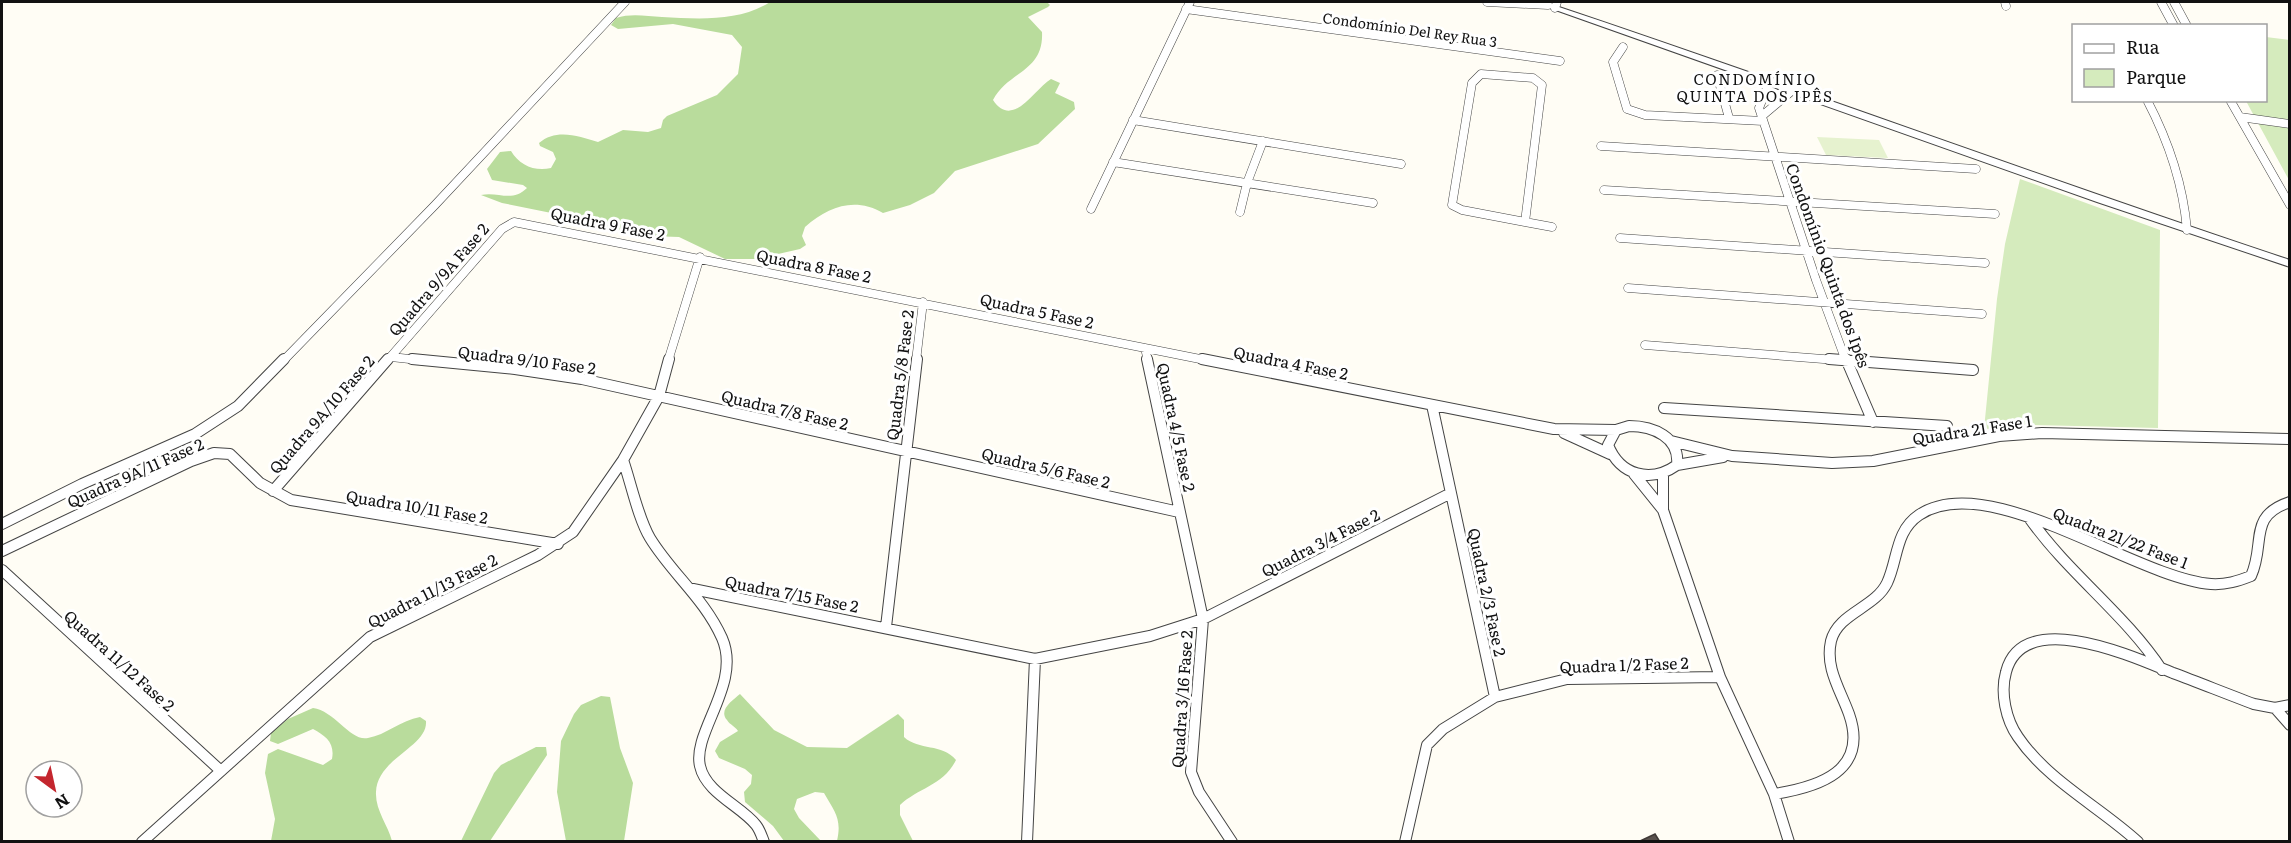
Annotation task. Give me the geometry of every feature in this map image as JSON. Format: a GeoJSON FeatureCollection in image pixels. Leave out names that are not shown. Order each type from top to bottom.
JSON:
{"type":"FeatureCollection","features":[{"type":"Feature","properties":{"kind":"street"},"geometry":{"type":"LineString","coordinates":[[2,524],[82,484],[195,434],[238,406],[435,205],[625,2]]}},
{"type":"Feature","properties":{"kind":"street"},"geometry":{"type":"LineString","coordinates":[[1487,2],[1527,6],[1553,5]]}},
{"type":"Feature","properties":{"kind":"street"},"geometry":{"type":"LineString","coordinates":[[1537,2],[1553,5],[1770,80],[2187,230],[2289,264]]}},
{"type":"Feature","properties":{"kind":"street"},"geometry":{"type":"LineString","coordinates":[[2161,2],[2173,24]]}},
{"type":"Feature","properties":{"kind":"street"},"geometry":{"type":"LineString","coordinates":[[2174,2],[2186,24]]}},
{"type":"Feature","properties":{"kind":"street"},"geometry":{"type":"LineString","coordinates":[[1091,208],[1188,5]]}},
{"type":"Feature","properties":{"kind":"street","name":"Condomínio Del Rey Rua 3"},"geometry":{"type":"LineString","coordinates":[[1188,5],[1518,57],[1560,61]]}},
{"type":"Feature","properties":{"kind":"street"},"geometry":{"type":"LineString","coordinates":[[1623,47],[1613,62],[1627,109],[1645,115],[1763,119],[1794,89]]}},
{"type":"Feature","properties":{"kind":"street"},"geometry":{"type":"LineString","coordinates":[[1515,76],[1518,57]]}},
{"type":"Feature","properties":{"kind":"street"},"geometry":{"type":"LineString","coordinates":[[1526,222],[1542,85],[1533,78],[1481,74],[1472,83],[1452,202],[1455,208],[1462,210],[1552,227]]}},
{"type":"Feature","properties":{"kind":"street"},"geometry":{"type":"LineString","coordinates":[[1717,75],[1729,118]]}},
{"type":"Feature","properties":{"kind":"street","name":"Condomínio Quinta dos Ipês"},"geometry":{"type":"LineString","coordinates":[[1770,80],[1759,108],[1789,201],[1846,360],[1873,422]]}},
{"type":"Feature","properties":{"kind":"street"},"geometry":{"type":"LineString","coordinates":[[2148,102],[2164,132],[2182,182],[2187,230]]}},
{"type":"Feature","properties":{"kind":"street"},"geometry":{"type":"LineString","coordinates":[[2231,102],[2289,205]]}},
{"type":"Feature","properties":{"kind":"street"},"geometry":{"type":"LineString","coordinates":[[2240,117],[2289,124]]}},
{"type":"Feature","properties":{"kind":"street"},"geometry":{"type":"LineString","coordinates":[[1133,120],[1401,164]]}},
{"type":"Feature","properties":{"kind":"street"},"geometry":{"type":"LineString","coordinates":[[1240,212],[1247,183],[1263,141]]}},
{"type":"Feature","properties":{"kind":"street"},"geometry":{"type":"LineString","coordinates":[[1601,146],[1976,169]]}},
{"type":"Feature","properties":{"kind":"street"},"geometry":{"type":"LineString","coordinates":[[1113,162],[1373,203]]}},
{"type":"Feature","properties":{"kind":"street"},"geometry":{"type":"LineString","coordinates":[[1604,190],[1995,214]]}},
{"type":"Feature","properties":{"kind":"street","name":"Quadra 9 Fase 2"},"geometry":{"type":"LineString","coordinates":[[510,223],[524,222],[700,257]]}},
{"type":"Feature","properties":{"kind":"street","name":"Quadra 9/9A Fase 2"},"geometry":{"type":"LineString","coordinates":[[391,357],[502,229],[510,223]]}},
{"type":"Feature","properties":{"kind":"street"},"geometry":{"type":"LineString","coordinates":[[1620,238],[1985,263]]}},
{"type":"Feature","properties":{"kind":"street","name":"Quadra 8 Fase 2"},"geometry":{"type":"LineString","coordinates":[[700,257],[923,302]]}},
{"type":"Feature","properties":{"kind":"street","name":"Quadra 11/13 Fase 2"},"geometry":{"type":"LineString","coordinates":[[142,842],[370,637],[558,544],[573,532],[585,518],[623,460],[659,396],[679,321],[700,257]]}},
{"type":"Feature","properties":{"kind":"street"},"geometry":{"type":"LineString","coordinates":[[1628,288],[1982,314]]}},
{"type":"Feature","properties":{"kind":"street","name":"Quadra 5 Fase 2"},"geometry":{"type":"LineString","coordinates":[[923,302],[1144,348]]}},
{"type":"Feature","properties":{"kind":"street","name":"Quadra 5/8 Fase 2"},"geometry":{"type":"LineString","coordinates":[[886,627],[923,302]]}},
{"type":"Feature","properties":{"kind":"street"},"geometry":{"type":"LineString","coordinates":[[1645,345],[1973,370]]}},
{"type":"Feature","properties":{"kind":"street","name":"Quadra 4 Fase 2"},"geometry":{"type":"LineString","coordinates":[[1144,348],[1554,429]]}},
{"type":"Feature","properties":{"kind":"street","name":"Quadra 4/5 Fase 2"},"geometry":{"type":"LineString","coordinates":[[1144,348],[1203,619]]}},
{"type":"Feature","properties":{"kind":"street","name":"Quadra 9/10 Fase 2"},"geometry":{"type":"LineString","coordinates":[[391,357],[547,373],[659,396]]}},
{"type":"Feature","properties":{"kind":"street","name":"Quadra 9A/10 Fase 2"},"geometry":{"type":"LineString","coordinates":[[273,491],[391,357]]}},
{"type":"Feature","properties":{"kind":"street","name":"Quadra 7/8 Fase 2"},"geometry":{"type":"LineString","coordinates":[[659,396],[905,451]]}},
{"type":"Feature","properties":{"kind":"street","name":"Quadra 2/3 Fase 2"},"geometry":{"type":"LineString","coordinates":[[1432,405],[1495,697]]}},
{"type":"Feature","properties":{"kind":"street"},"geometry":{"type":"LineString","coordinates":[[1664,408],[1947,426]]}},
{"type":"Feature","properties":{"kind":"street"},"geometry":{"type":"LineString","coordinates":[[1554,429],[1616,430],[1629,426],[1644,426],[1659,432],[1671,441],[1678,454],[1677,465],[1663,476],[1649,477],[1634,474]]}},
{"type":"Feature","properties":{"kind":"street"},"geometry":{"type":"LineString","coordinates":[[1554,429],[1610,454],[1619,464],[1634,474],[1663,510]]}},
{"type":"Feature","properties":{"kind":"street"},"geometry":{"type":"LineString","coordinates":[[1610,454],[1608,445],[1616,430]]}},
{"type":"Feature","properties":{"kind":"street","name":"Quadra 21 Fase 1"},"geometry":{"type":"LineString","coordinates":[[1671,441],[1732,456],[1856,463],[1999,436],[2042,433],[2289,439]]}},
{"type":"Feature","properties":{"kind":"street","name":"Quadra 5/6 Fase 2"},"geometry":{"type":"LineString","coordinates":[[905,451],[1179,512]]}},
{"type":"Feature","properties":{"kind":"street","name":"Quadra 9A/11 Fase 2"},"geometry":{"type":"LineString","coordinates":[[2,551],[119,494],[214,453],[230,454],[246,471],[273,491]]}},
{"type":"Feature","properties":{"kind":"street","name":"Quadra 21 Fase 1"},"geometry":{"type":"LineString","coordinates":[[1677,465],[1732,456]]}},
{"type":"Feature","properties":{"kind":"street"},"geometry":{"type":"LineString","coordinates":[[623,460],[649,536],[670,565],[693,589],[722,638],[727,654],[722,692],[700,750],[700,767],[710,784],[757,826],[764,842]]}},
{"type":"Feature","properties":{"kind":"street"},"geometry":{"type":"LineString","coordinates":[[1663,476],[1663,510],[1720,677],[1774,794],[1789,842]]}},
{"type":"Feature","properties":{"kind":"street","name":"Quadra 10/11 Fase 2"},"geometry":{"type":"LineString","coordinates":[[273,491],[291,500],[312,505],[558,544]]}},
{"type":"Feature","properties":{"kind":"street","name":"Quadra 3/4 Fase 2"},"geometry":{"type":"LineString","coordinates":[[1035,659],[1150,636],[1203,619],[1451,493]]}},
{"type":"Feature","properties":{"kind":"street","name":"Quadra 21/22 Fase 1"},"geometry":{"type":"LineString","coordinates":[[2030,519],[2062,529],[2182,578],[2229,584],[2251,576],[2256,569],[2260,524],[2266,512],[2273,506],[2289,502]]}},
{"type":"Feature","properties":{"kind":"street"},"geometry":{"type":"LineString","coordinates":[[1774,794],[1827,782],[1840,772],[1850,755],[1852,745],[1850,722],[1831,672],[1830,648],[1837,629],[1870,605],[1882,591],[1888,581],[1899,537],[1908,523],[1928,510],[1961,503],[1988,507],[2030,519],[2053,549],[2138,636],[2162,670]]}},
{"type":"Feature","properties":{"kind":"street","name":"Quadra 11/12 Fase 2"},"geometry":{"type":"LineString","coordinates":[[2,570],[221,771]]}},
{"type":"Feature","properties":{"kind":"street","name":"Quadra 7/15 Fase 2"},"geometry":{"type":"LineString","coordinates":[[693,589],[1035,659]]}},
{"type":"Feature","properties":{"kind":"street","name":"Quadra 3/16 Fase 2"},"geometry":{"type":"LineString","coordinates":[[1203,619],[1190,758],[1193,781],[1232,842]]}},
{"type":"Feature","properties":{"kind":"street"},"geometry":{"type":"LineString","coordinates":[[2138,842],[2124,827],[2057,778],[2030,752],[2012,727],[2003,702],[2004,672],[2013,658],[2025,647],[2059,639],[2107,647],[2254,704],[2275,708],[2289,705]]}},
{"type":"Feature","properties":{"kind":"street"},"geometry":{"type":"LineString","coordinates":[[1027,842],[1035,659]]}},
{"type":"Feature","properties":{"kind":"street","name":"Quadra 1/2 Fase 2"},"geometry":{"type":"LineString","coordinates":[[1405,842],[1427,745],[1443,729],[1495,697],[1518,689],[1568,679],[1720,677]]}},
{"type":"Feature","properties":{"kind":"street"},"geometry":{"type":"LineString","coordinates":[[2275,708],[2289,725]]}},
{"type":"Feature","properties":{"kind":"green space"},"geometry":{"type":"Polygon","coordinates":[[[770,2],[1047,2],[1050,5],[1048,7],[1028,17],[1042,32],[1037,55],[1024,70],[999,90],[993,100],[1008,111],[1016,109],[1051,79],[1060,83],[1055,93],[1074,102],[1075,109],[1038,144],[955,171],[934,193],[910,205],[883,213],[862,205],[833,209],[805,227],[802,236],[806,245],[800,249],[756,259],[725,259],[679,237],[650,236],[610,228],[591,221],[502,203],[481,195],[510,196],[527,188],[523,185],[492,180],[487,169],[500,152],[511,151],[523,164],[533,168],[551,168],[556,159],[553,152],[540,146],[539,143],[546,138],[568,135],[598,142],[623,130],[648,132],[661,128],[667,116],[717,95],[738,74],[742,47],[732,35],[673,24],[618,29],[611,25],[616,18],[633,15],[718,18],[745,13],[770,2]]]}},
{"type":"Feature","properties":{"kind":"green space"},"geometry":{"type":"Polygon","coordinates":[[[2267,37],[2289,40],[2289,180],[2247,102],[2267,102],[2267,37]]]}},
{"type":"Feature","properties":{"kind":"green space"},"geometry":{"type":"Polygon","coordinates":[[[1817,137],[1879,140],[1888,158],[1826,155],[1817,137]]]}},
{"type":"Feature","properties":{"kind":"green space"},"geometry":{"type":"Polygon","coordinates":[[[2020,179],[2160,230],[2158,428],[2034,425],[1984,429],[1997,299],[2005,244],[2020,179]]]}},
{"type":"Feature","properties":{"kind":"green space"},"geometry":{"type":"Polygon","coordinates":[[[740,694],[774,730],[807,747],[847,748],[898,714],[904,720],[904,737],[916,744],[944,751],[956,760],[938,781],[900,805],[900,815],[913,841],[837,841],[839,827],[834,811],[824,793],[815,792],[797,799],[794,809],[799,818],[821,841],[784,841],[773,826],[745,802],[744,792],[751,784],[752,775],[745,769],[719,758],[715,751],[720,742],[738,731],[728,722],[724,713],[725,709],[740,694]]]}},
{"type":"Feature","properties":{"kind":"green space"},"geometry":{"type":"Polygon","coordinates":[[[601,696],[610,697],[620,748],[633,783],[624,841],[566,841],[557,792],[561,741],[581,705],[601,696]]]}},
{"type":"Feature","properties":{"kind":"green space"},"geometry":{"type":"Polygon","coordinates":[[[313,708],[321,710],[362,738],[381,734],[406,721],[420,717],[426,721],[419,738],[393,761],[379,780],[376,799],[392,841],[271,841],[275,819],[265,773],[268,754],[278,749],[323,765],[332,759],[331,744],[322,734],[313,729],[278,744],[270,741],[271,733],[288,719],[313,708]]]}},
{"type":"Feature","properties":{"kind":"green space"},"geometry":{"type":"Polygon","coordinates":[[[536,747],[546,747],[547,755],[490,841],[461,841],[494,773],[501,765],[536,747]]]}},
{"type":"Feature","properties":{"kind":"building"},"geometry":{"type":"Polygon","coordinates":[[[1655,834],[1660,842],[1638,842],[1655,834]]]}},
{"type":"Feature","properties":{"kind":"district","name":"CONDOMÍNIO QUINTA DOS IPÊS"},"geometry":{"type":"Point","coordinates":[1755,86]}}]}
